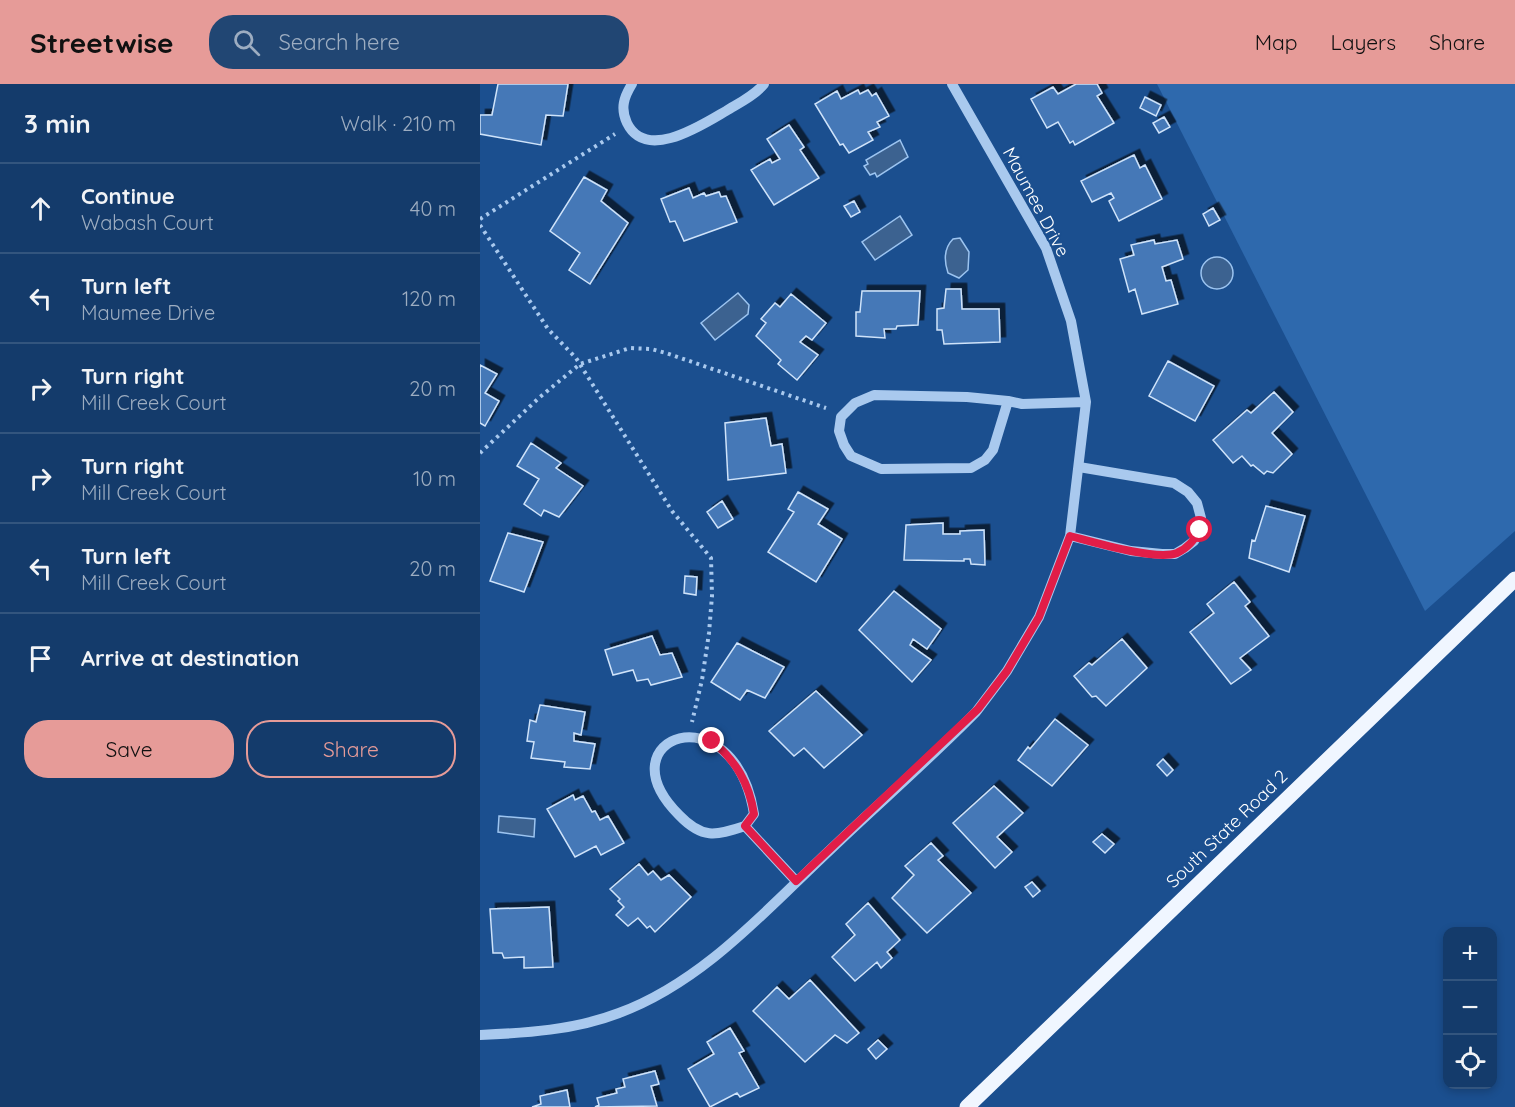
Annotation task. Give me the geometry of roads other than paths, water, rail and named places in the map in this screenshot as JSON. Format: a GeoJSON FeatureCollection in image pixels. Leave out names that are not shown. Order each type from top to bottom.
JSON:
{"type":"FeatureCollection","features":[{"type":"Feature","properties":{"kind":"main road","name":"South State Road 2"},"geometry":{"type":"LineString","coordinates":[[967,1107],[1515,579]]}},
{"type":"Feature","properties":{"kind":"street"},"geometry":{"type":"LineString","coordinates":[[632,84],[623,99],[623,115],[628,126],[636,135],[650,140],[672,138],[700,126],[745,100],[764,84]]}},
{"type":"Feature","properties":{"kind":"street","name":"Maumee Drive"},"geometry":{"type":"LineString","coordinates":[[480,1035],[540,1032],[590,1022],[619,1013],[656,995],[685,977],[732,942],[978,709],[1007,671],[1039,617],[1070,536],[1086,402],[1071,321],[1046,248],[952,84]]}},
{"type":"Feature","properties":{"kind":"street"},"geometry":{"type":"LineString","coordinates":[[1008,401],[993,450],[985,460],[971,468],[881,469],[850,456],[839,431],[841,417],[855,403],[874,395],[967,397],[1008,401],[1022,404],[1086,402]]}},
{"type":"Feature","properties":{"kind":"street"},"geometry":{"type":"LineString","coordinates":[[1070,536],[1131,551],[1175,554],[1194,541],[1200,530],[1201,518],[1197,503],[1188,492],[1174,483],[1079,467]]}},
{"type":"Feature","properties":{"kind":"street"},"geometry":{"type":"LineString","coordinates":[[689,736],[712,741],[724,751],[742,774],[751,794],[754,814],[745,826],[722,833],[703,834],[686,823],[663,798],[654,774],[656,758],[663,747],[689,736]]}},
{"type":"Feature","properties":{"kind":"street"},"geometry":{"type":"LineString","coordinates":[[745,826],[796,881]]}}]}
